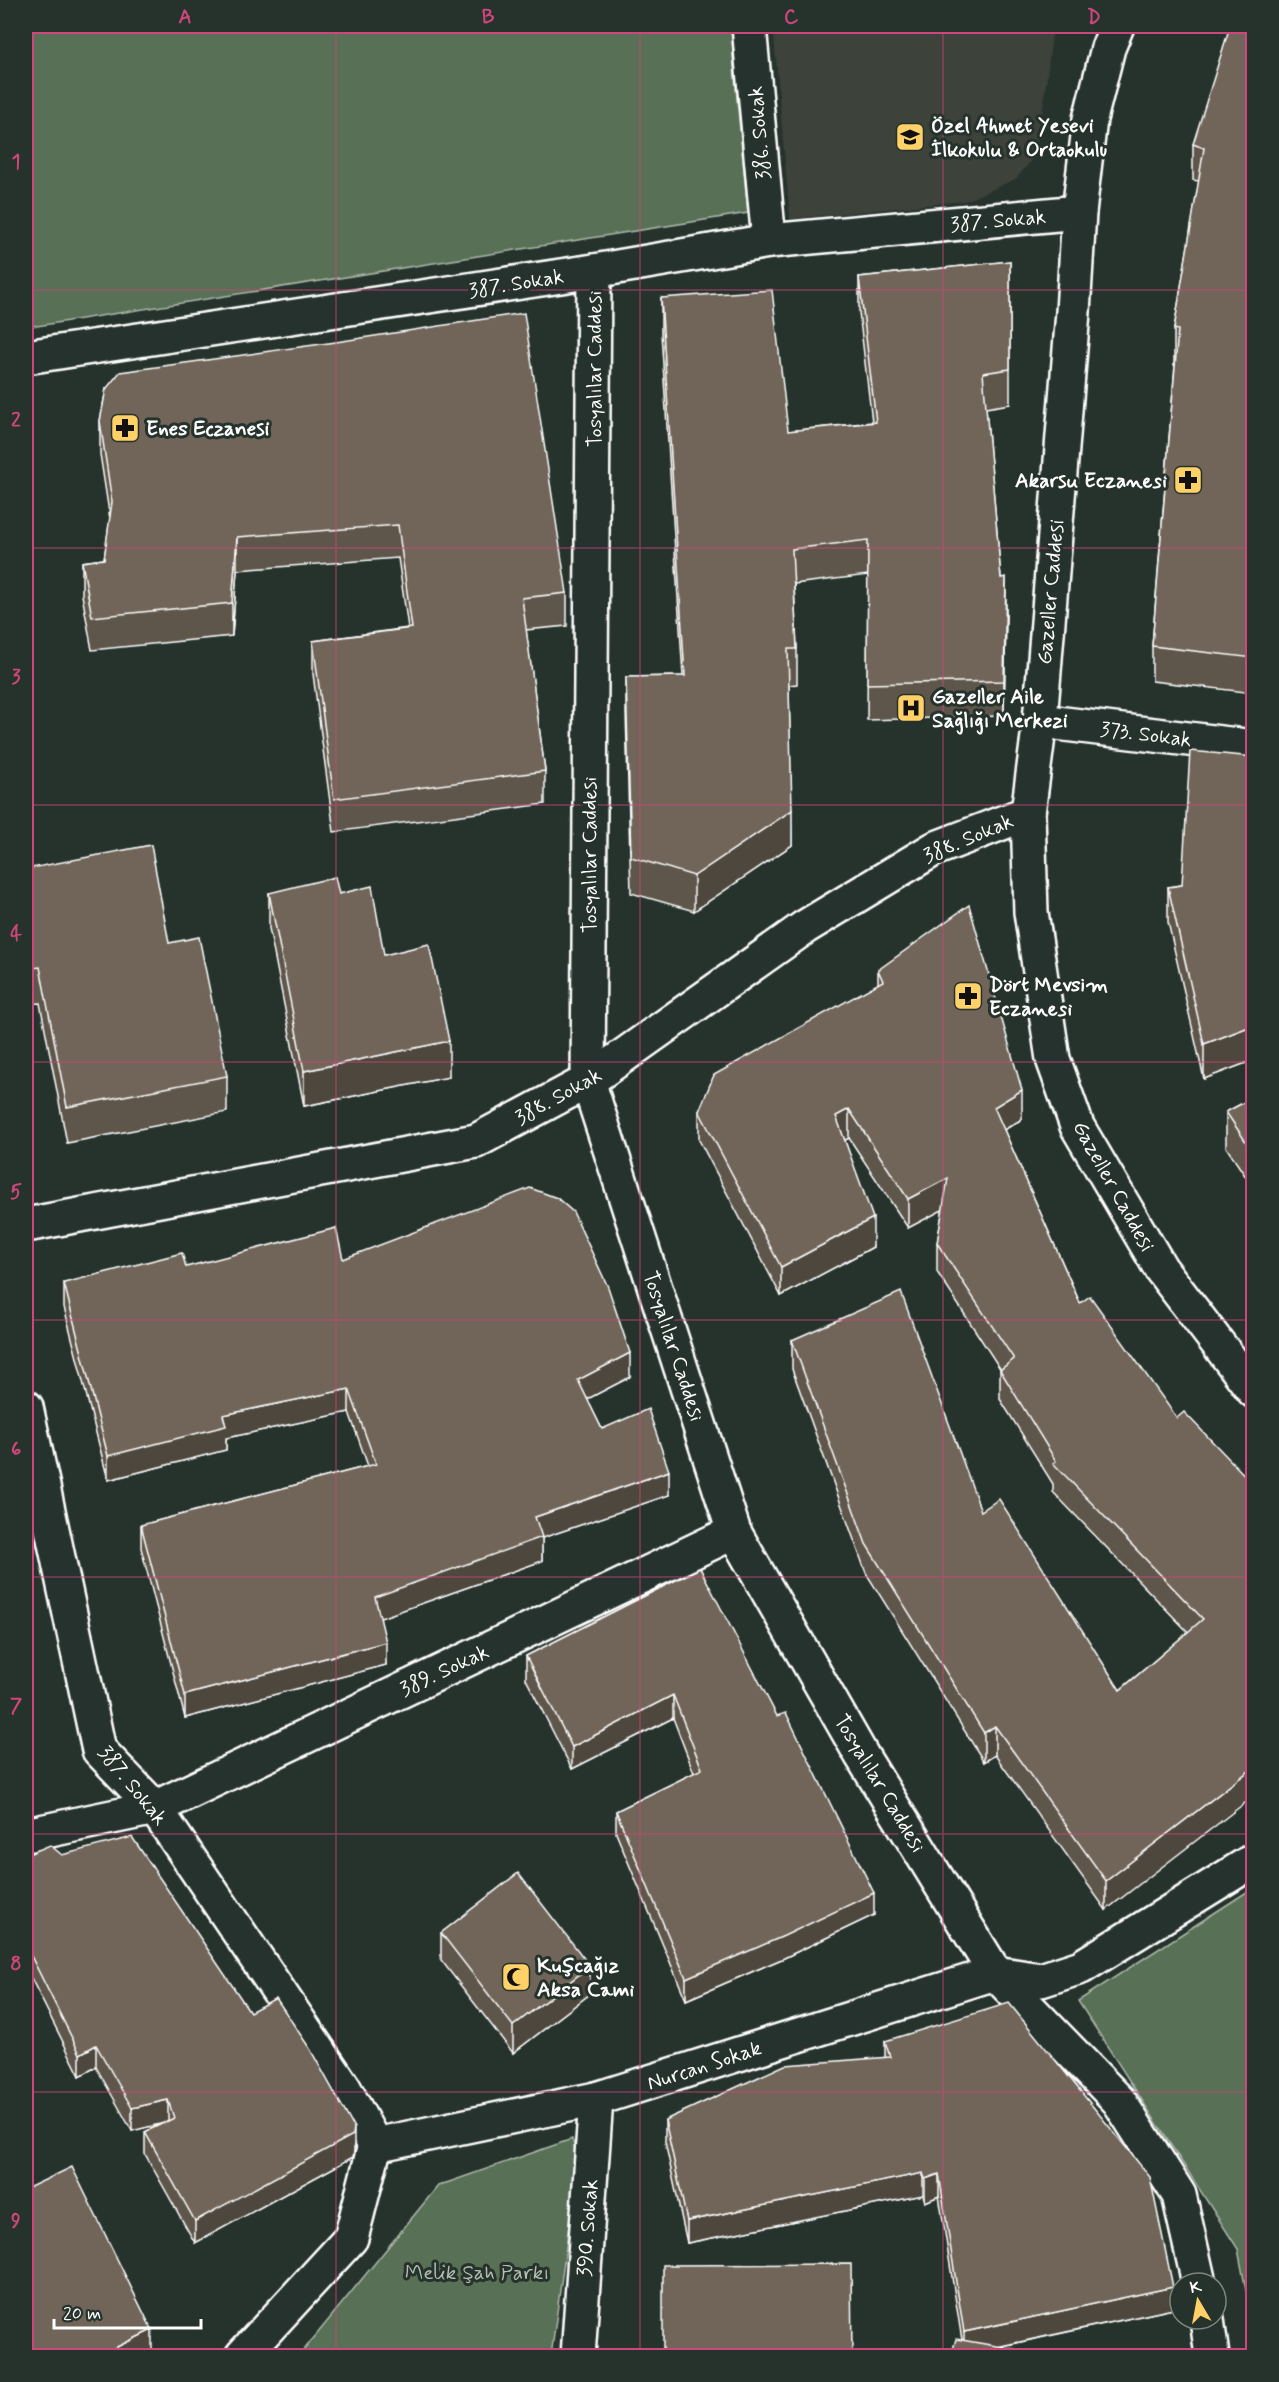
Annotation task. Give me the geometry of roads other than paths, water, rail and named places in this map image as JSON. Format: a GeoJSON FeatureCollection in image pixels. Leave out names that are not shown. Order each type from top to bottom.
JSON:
{"type":"FeatureCollection","features":[{"type":"Feature","properties":{"kind":"street","name":"386. Sokak"},"geometry":{"type":"LineString","coordinates":[[749,26],[770,241]]}},
{"type":"Feature","properties":{"kind":"street","name":"Gazeller Caddesi"},"geometry":{"type":"LineString","coordinates":[[1117,26],[1108,48],[1090,119],[1080,212],[1074,312],[1040,721],[1028,813],[1031,912],[1053,1059],[1077,1126],[1161,1269],[1254,1391]]}},
{"type":"Feature","properties":{"kind":"street","name":"387. Sokak"},"geometry":{"type":"LineString","coordinates":[[26,357],[594,271],[770,241],[1080,212]]}},
{"type":"Feature","properties":{"kind":"street","name":"Tosyalılar Caddesi"},"geometry":{"type":"LineString","coordinates":[[594,271],[588,1081],[734,1532],[862,1756],[995,1972],[1119,2101],[1179,2196],[1196,2271]]}},
{"type":"Feature","properties":{"kind":"street","name":"373. Sokak"},"geometry":{"type":"LineString","coordinates":[[1040,721],[1254,747]]}},
{"type":"Feature","properties":{"kind":"street","name":"388. Sokak"},"geometry":{"type":"LineString","coordinates":[[26,1225],[476,1140],[588,1081],[805,927],[934,849],[1028,813]]}},
{"type":"Feature","properties":{"kind":"street","name":"387. Sokak"},"geometry":{"type":"LineString","coordinates":[[26,1407],[99,1750],[155,1808],[344,2088],[375,2145]]}},
{"type":"Feature","properties":{"kind":"street","name":"389. Sokak"},"geometry":{"type":"LineString","coordinates":[[26,1835],[155,1808],[734,1532]]}},
{"type":"Feature","properties":{"kind":"street","name":"Nurcan Sokak"},"geometry":{"type":"LineString","coordinates":[[375,2145],[596,2099],[995,1972],[1041,1980],[1081,1966],[1254,1860]]}},
{"type":"Feature","properties":{"kind":"street","name":"390. Sokak"},"geometry":{"type":"LineString","coordinates":[[578,2356],[596,2099]]}},
{"type":"Feature","properties":{"kind":"street"},"geometry":{"type":"LineString","coordinates":[[242,2356],[351,2238],[375,2145]]}},
{"type":"Feature","properties":{"kind":"street"},"geometry":{"type":"LineString","coordinates":[[1209,2331],[1212,2356]]}},
{"type":"Feature","properties":{"kind":"place","name":"Özel Ahmet Yesevi İlkokulu & Ortaokulu"},"geometry":{"type":"Point","coordinates":[910,137]}},
{"type":"Feature","properties":{"kind":"place","name":"Enes Eczanesi"},"geometry":{"type":"Point","coordinates":[125,428]}},
{"type":"Feature","properties":{"kind":"place","name":"Akarsu Eczanesi"},"geometry":{"type":"Point","coordinates":[1188,480]}},
{"type":"Feature","properties":{"kind":"place","name":"Gazeller Aile Sağlığı Merkezi"},"geometry":{"type":"Point","coordinates":[911,708]}},
{"type":"Feature","properties":{"kind":"place","name":"Dört Mevsim Eczanesi"},"geometry":{"type":"Point","coordinates":[968,996]}},
{"type":"Feature","properties":{"kind":"place","name":"Kuşcağız Aksa Cami"},"geometry":{"type":"Point","coordinates":[516,1977]}},
{"type":"Feature","properties":{"kind":"park label","name":"Melik Şah Parkı"},"geometry":{"type":"Point","coordinates":[477,2272]}}]}
